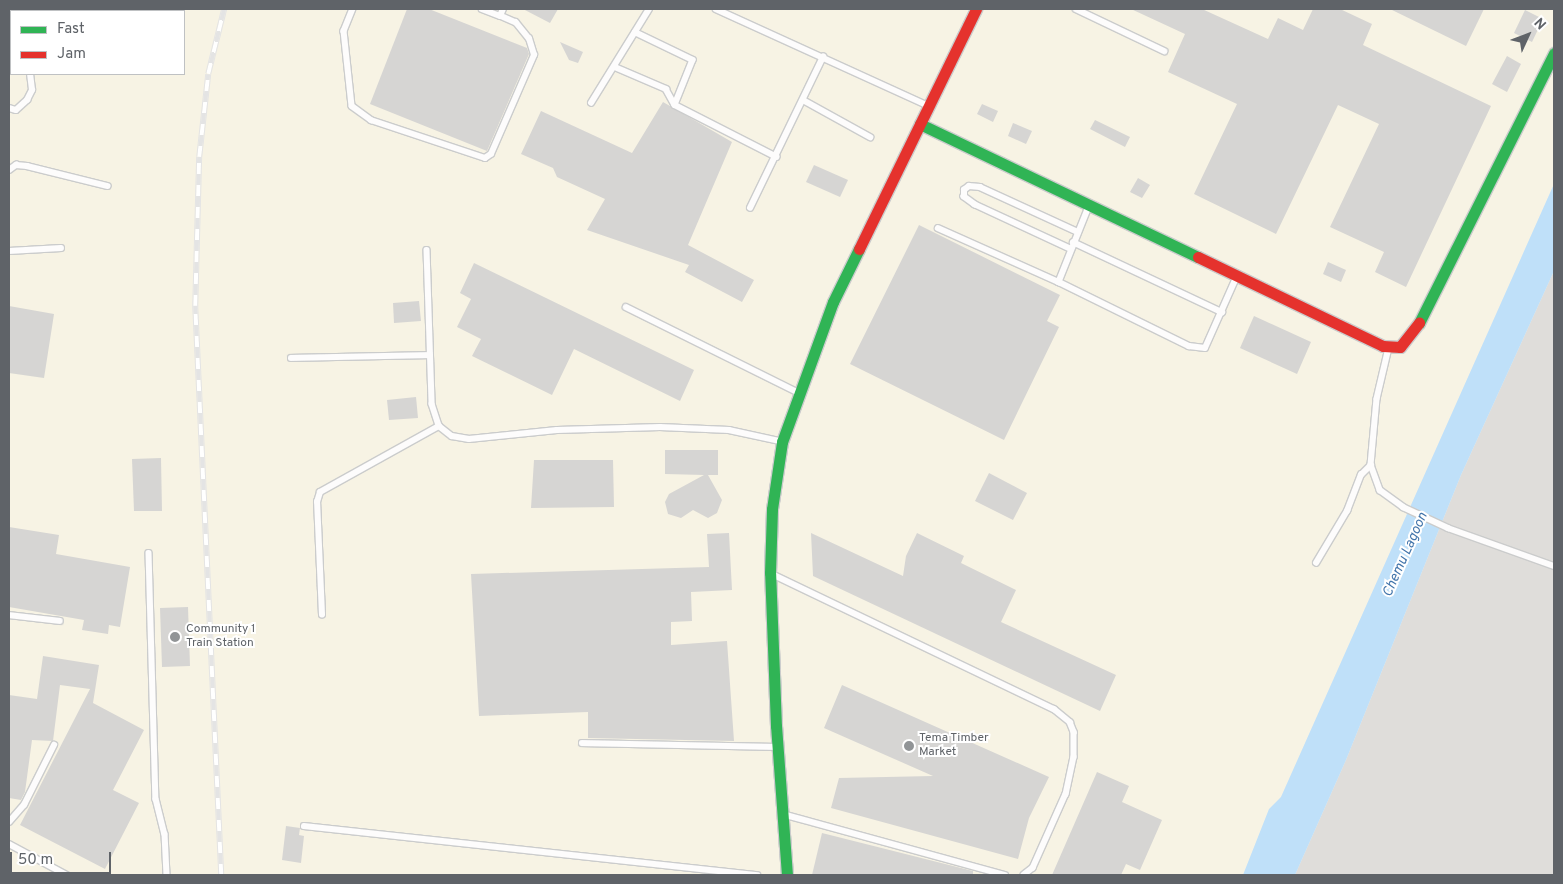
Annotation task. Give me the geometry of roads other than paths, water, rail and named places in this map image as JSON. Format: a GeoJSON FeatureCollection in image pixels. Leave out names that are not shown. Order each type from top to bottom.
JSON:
{"type":"FeatureCollection","features":[{"type":"Feature","properties":{"kind":"street"},"geometry":{"type":"LineString","coordinates":[[787,875],[778,747],[770,573],[772,509],[782,442],[798,392],[833,302],[976,9]]}},
{"type":"Feature","properties":{"kind":"street"},"geometry":{"type":"LineString","coordinates":[[920,124],[1389,346],[1400,346],[1413,335],[1554,53]]}},
{"type":"Feature","properties":{"kind":"lane"},"geometry":{"type":"LineString","coordinates":[[353,9],[344,31],[352,106],[371,120],[485,158],[491,154],[534,55],[530,39],[516,24],[482,9]]}},
{"type":"Feature","properties":{"kind":"lane"},"geometry":{"type":"LineString","coordinates":[[500,16],[503,9]]}},
{"type":"Feature","properties":{"kind":"lane"},"geometry":{"type":"LineString","coordinates":[[592,103],[649,9]]}},
{"type":"Feature","properties":{"kind":"lane"},"geometry":{"type":"LineString","coordinates":[[716,9],[929,106]]}},
{"type":"Feature","properties":{"kind":"lane"},"geometry":{"type":"LineString","coordinates":[[1076,9],[1164,51]]}},
{"type":"Feature","properties":{"kind":"lane"},"geometry":{"type":"LineString","coordinates":[[635,32],[693,60],[675,105]]}},
{"type":"Feature","properties":{"kind":"lane"},"geometry":{"type":"LineString","coordinates":[[750,208],[777,157],[823,57]]}},
{"type":"Feature","properties":{"kind":"lane"},"geometry":{"type":"LineString","coordinates":[[615,66],[666,89],[675,105],[777,157]]}},
{"type":"Feature","properties":{"kind":"lane"},"geometry":{"type":"LineString","coordinates":[[9,108],[16,110],[27,100],[32,90],[30,75]]}},
{"type":"Feature","properties":{"kind":"lane"},"geometry":{"type":"LineString","coordinates":[[803,100],[870,137]]}},
{"type":"Feature","properties":{"kind":"lane"},"geometry":{"type":"LineString","coordinates":[[9,170],[27,166],[108,186]]}},
{"type":"Feature","properties":{"kind":"lane"},"geometry":{"type":"LineString","coordinates":[[1070,250],[975,205],[964,197],[964,190],[969,186],[980,187],[1078,232]]}},
{"type":"Feature","properties":{"kind":"lane"},"geometry":{"type":"LineString","coordinates":[[1059,282],[1073,242],[1090,205]]}},
{"type":"Feature","properties":{"kind":"lane"},"geometry":{"type":"LineString","coordinates":[[938,228],[1059,282],[1200,350],[1205,348],[1237,275]]}},
{"type":"Feature","properties":{"kind":"lane"},"geometry":{"type":"LineString","coordinates":[[1073,242],[1222,312]]}},
{"type":"Feature","properties":{"kind":"lane"},"geometry":{"type":"LineString","coordinates":[[9,251],[61,248]]}},
{"type":"Feature","properties":{"kind":"lane"},"geometry":{"type":"LineString","coordinates":[[427,250],[432,404],[439,426],[452,436],[469,440],[557,430],[660,427],[729,430],[782,442]]}},
{"type":"Feature","properties":{"kind":"lane"},"geometry":{"type":"LineString","coordinates":[[626,307],[798,392]]}},
{"type":"Feature","properties":{"kind":"lane"},"geometry":{"type":"LineString","coordinates":[[1389,346],[1377,399],[1371,465],[1380,490],[1403,507],[1448,528],[1554,566]]}},
{"type":"Feature","properties":{"kind":"lane"},"geometry":{"type":"LineString","coordinates":[[291,358],[430,355]]}},
{"type":"Feature","properties":{"kind":"lane"},"geometry":{"type":"LineString","coordinates":[[322,615],[317,502],[320,492],[439,426]]}},
{"type":"Feature","properties":{"kind":"lane"},"geometry":{"type":"LineString","coordinates":[[1316,563],[1347,511],[1361,475],[1371,465]]}},
{"type":"Feature","properties":{"kind":"lane"},"geometry":{"type":"LineString","coordinates":[[149,553],[156,799],[165,834],[167,875]]}},
{"type":"Feature","properties":{"kind":"lane"},"geometry":{"type":"LineString","coordinates":[[770,573],[1054,708],[1070,722],[1074,732],[1074,757],[1066,794],[1033,868],[1024,875]]}},
{"type":"Feature","properties":{"kind":"lane"},"geometry":{"type":"LineString","coordinates":[[9,614],[60,621]]}},
{"type":"Feature","properties":{"kind":"lane"},"geometry":{"type":"LineString","coordinates":[[582,743],[778,747]]}},
{"type":"Feature","properties":{"kind":"lane"},"geometry":{"type":"LineString","coordinates":[[9,822],[24,805],[54,745]]}},
{"type":"Feature","properties":{"kind":"lane"},"geometry":{"type":"LineString","coordinates":[[782,814],[1005,875]]}},
{"type":"Feature","properties":{"kind":"lane"},"geometry":{"type":"LineString","coordinates":[[304,826],[757,875]]}},
{"type":"Feature","properties":{"kind":"lane"},"geometry":{"type":"LineString","coordinates":[[9,844],[67,875]]}},
{"type":"Feature","properties":{"kind":"water","name":"Chemu Lagoon"},"geometry":{"type":"Polygon","coordinates":[[[1554,184],[1554,271],[1461,475],[1346,760],[1295,875],[1243,875],[1269,809],[1281,797],[1554,184]]]}},
{"type":"Feature","properties":{"kind":"railway"},"geometry":{"type":"LineString","coordinates":[[221,875],[195,306],[199,157],[208,74],[224,9]]}},
{"type":"Feature","properties":{"kind":"place","name":"Community 1 Train Station"},"geometry":{"type":"Point","coordinates":[175,637]}},
{"type":"Feature","properties":{"kind":"place","name":"Tema Timber Market"},"geometry":{"type":"Point","coordinates":[909,746]}}]}
